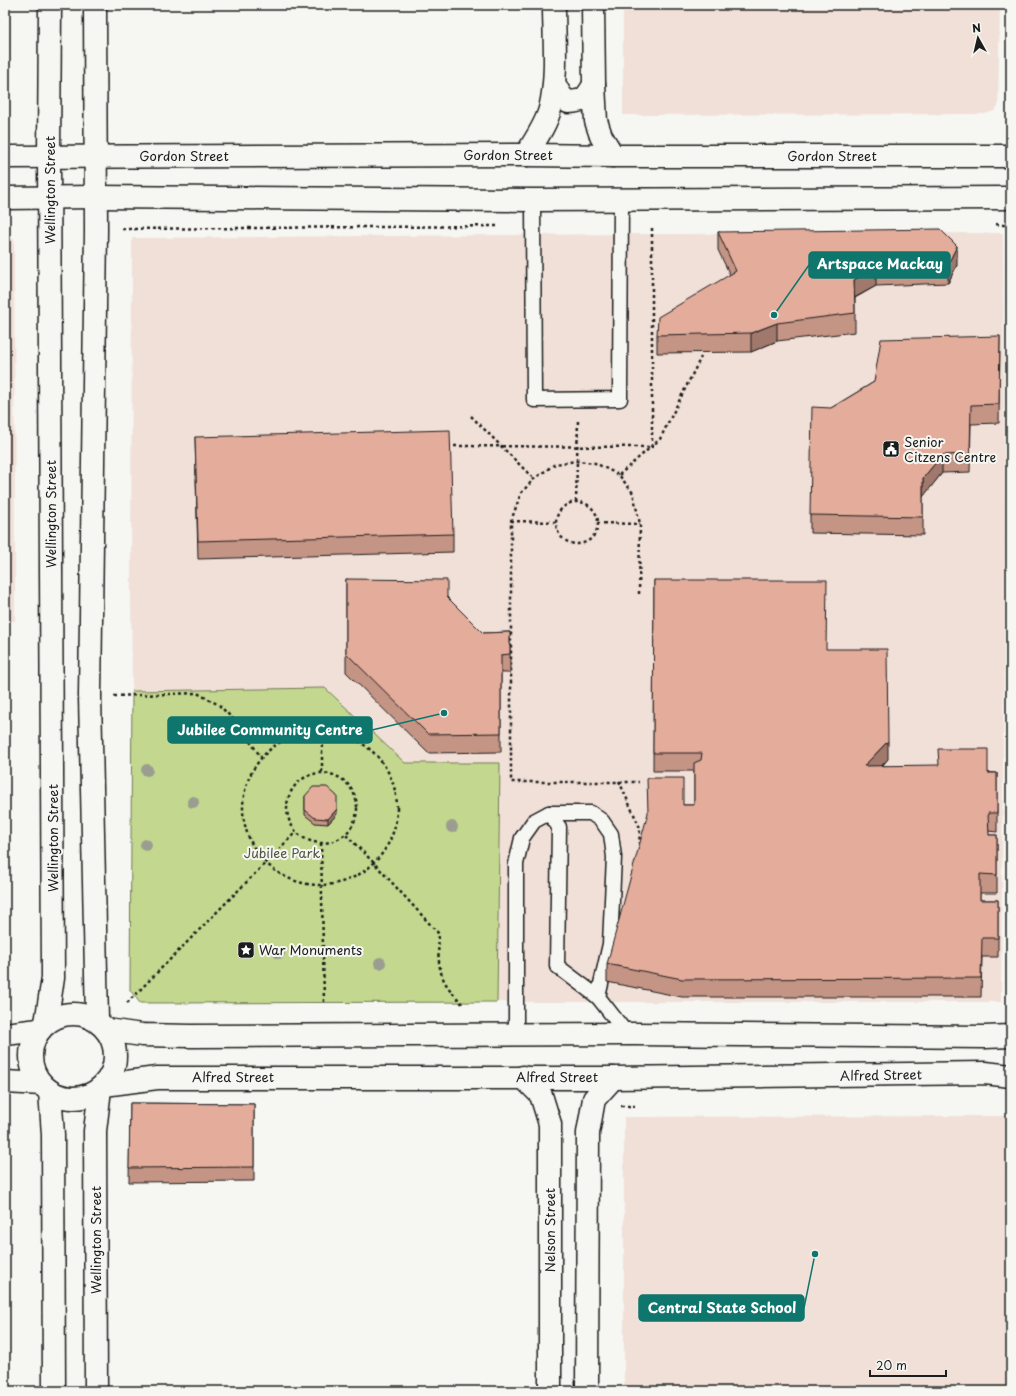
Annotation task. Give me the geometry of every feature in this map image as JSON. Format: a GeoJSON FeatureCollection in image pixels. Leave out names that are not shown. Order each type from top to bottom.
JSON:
{"type":"FeatureCollection","features":[{"type":"Feature","properties":{"kind":"street","name":"Wellington Street"},"geometry":{"type":"LineString","coordinates":[[43,1026],[53,984],[49,157],[50,5]]}},
{"type":"Feature","properties":{"kind":"street"},"geometry":{"type":"LineString","coordinates":[[95,5],[95,197],[90,696],[102,1025]]}},
{"type":"Feature","properties":{"kind":"street"},"geometry":{"type":"LineString","coordinates":[[526,155],[542,128],[550,110],[554,85],[554,5]]}},
{"type":"Feature","properties":{"kind":"street"},"geometry":{"type":"LineString","coordinates":[[593,5],[596,121],[601,136],[613,156]]}},
{"type":"Feature","properties":{"kind":"street"},"geometry":{"type":"LineString","coordinates":[[554,85],[561,96],[568,102],[581,101],[594,85]]}},
{"type":"Feature","properties":{"kind":"street","name":"Gordon Street"},"geometry":{"type":"LineString","coordinates":[[5,157],[526,155],[1011,156]]}},
{"type":"Feature","properties":{"kind":"street"},"geometry":{"type":"LineString","coordinates":[[872,156],[924,170],[1011,171]]}},
{"type":"Feature","properties":{"kind":"street"},"geometry":{"type":"LineString","coordinates":[[5,198],[95,197],[533,200],[1011,198]]}},
{"type":"Feature","properties":{"kind":"street"},"geometry":{"type":"LineString","coordinates":[[77,1013],[88,1015],[102,1025],[113,1040],[116,1052],[115,1064],[111,1075],[102,1086],[91,1094],[81,1098],[60,1096],[46,1088],[35,1075],[31,1064],[30,1052],[33,1040],[43,1026],[56,1017],[77,1013]]}},
{"type":"Feature","properties":{"kind":"street"},"geometry":{"type":"LineString","coordinates":[[102,1025],[142,1035],[191,1036],[627,1034],[1011,1036]]}},
{"type":"Feature","properties":{"kind":"street"},"geometry":{"type":"LineString","coordinates":[[5,1034],[43,1026]]}},
{"type":"Feature","properties":{"kind":"street","name":"Alfred Street"},"geometry":{"type":"LineString","coordinates":[[102,1086],[157,1078],[613,1078],[984,1073],[1011,1076]]}},
{"type":"Feature","properties":{"kind":"street","name":"Nelson Street"},"geometry":{"type":"LineString","coordinates":[[523,1077],[541,1095],[550,1124],[550,1391]]}},
{"type":"Feature","properties":{"kind":"street"},"geometry":{"type":"LineString","coordinates":[[587,1391],[588,1133],[594,1099],[613,1078]]}},
{"type":"Feature","properties":{"kind":"street"},"geometry":{"type":"LineString","coordinates":[[5,1082],[46,1088]]}},
{"type":"Feature","properties":{"kind":"street","name":"Wellington Street"},"geometry":{"type":"LineString","coordinates":[[96,1391],[95,1131],[102,1086]]}},
{"type":"Feature","properties":{"kind":"street"},"geometry":{"type":"LineString","coordinates":[[46,1088],[53,1135],[54,1391]]}},
{"type":"Feature","properties":{"kind":"lane"},"geometry":{"type":"LineString","coordinates":[[533,200],[534,400],[620,399],[621,199]]}},
{"type":"Feature","properties":{"kind":"lane"},"geometry":{"type":"LineString","coordinates":[[549,813],[559,827],[558,966],[598,997],[627,1034]]}},
{"type":"Feature","properties":{"kind":"lane"},"geometry":{"type":"LineString","coordinates":[[516,1035],[516,864],[522,838],[534,821],[549,813],[591,813],[602,820],[611,834],[614,857],[610,944],[598,997]]}},
{"type":"Feature","properties":{"kind":"path"},"geometry":{"type":"LineString","coordinates":[[652,225],[652,447]]}},
{"type":"Feature","properties":{"kind":"path"},"geometry":{"type":"LineString","coordinates":[[619,475],[660,439],[701,357]]}},
{"type":"Feature","properties":{"kind":"path"},"geometry":{"type":"LineString","coordinates":[[576,502],[578,399]]}},
{"type":"Feature","properties":{"kind":"path"},"geometry":{"type":"LineString","coordinates":[[471,416],[534,479]]}},
{"type":"Feature","properties":{"kind":"path"},"geometry":{"type":"LineString","coordinates":[[440,446],[652,447]]}},
{"type":"Feature","properties":{"kind":"path"},"geometry":{"type":"LineString","coordinates":[[639,594],[640,524],[633,493],[619,475],[595,463],[577,461],[555,464],[534,479],[521,493],[511,521],[511,782],[639,782]]}},
{"type":"Feature","properties":{"kind":"path"},"geometry":{"type":"LineString","coordinates":[[576,502],[584,503],[590,506],[598,517],[598,528],[595,535],[584,543],[577,544],[570,543],[559,535],[556,522],[556,518],[563,507],[576,502]]}},
{"type":"Feature","properties":{"kind":"path"},"geometry":{"type":"LineString","coordinates":[[511,521],[556,522]]}},
{"type":"Feature","properties":{"kind":"path"},"geometry":{"type":"LineString","coordinates":[[598,523],[640,524]]}},
{"type":"Feature","properties":{"kind":"path"},"geometry":{"type":"LineString","coordinates":[[90,696],[197,693],[219,705],[232,717],[261,757]]}},
{"type":"Feature","properties":{"kind":"path"},"geometry":{"type":"LineString","coordinates":[[316,731],[341,733],[364,744],[382,761],[394,783],[398,808],[394,834],[381,857],[362,874],[337,884],[311,886],[286,878],[265,863],[250,841],[243,816],[244,791],[254,768],[261,757],[270,749],[292,736],[316,731]]}},
{"type":"Feature","properties":{"kind":"path"},"geometry":{"type":"LineString","coordinates":[[322,731],[322,772]]}},
{"type":"Feature","properties":{"kind":"path"},"geometry":{"type":"LineString","coordinates":[[322,772],[334,774],[345,780],[353,790],[357,801],[358,814],[354,825],[346,835],[336,841],[321,843],[312,842],[296,832],[289,820],[286,809],[288,798],[293,788],[301,780],[311,774],[322,772]]}},
{"type":"Feature","properties":{"kind":"path"},"geometry":{"type":"LineString","coordinates":[[127,1003],[296,832]]}},
{"type":"Feature","properties":{"kind":"path"},"geometry":{"type":"LineString","coordinates":[[346,835],[374,863],[439,934],[438,952],[440,967],[446,983],[462,1004]]}},
{"type":"Feature","properties":{"kind":"path"},"geometry":{"type":"LineString","coordinates":[[321,843],[324,1003]]}},
{"type":"Feature","properties":{"kind":"path"},"geometry":{"type":"LineString","coordinates":[[614,1106],[635,1106]]}},
{"type":"Feature","properties":{"kind":"shaded area"},"geometry":{"type":"Polygon","coordinates":[[[5,5],[11,5],[10,115],[5,115],[5,5]]]}},
{"type":"Feature","properties":{"kind":"shaded area"},"geometry":{"type":"Polygon","coordinates":[[[623,5],[1000,5],[998,106],[994,111],[985,114],[623,115],[623,5]]]}},
{"type":"Feature","properties":{"kind":"shaded area"},"geometry":{"type":"Polygon","coordinates":[[[1003,233],[1005,541],[1001,1002],[140,1003],[130,990],[132,691],[132,238],[1003,233]]]}},
{"type":"Feature","properties":{"kind":"shaded area"},"geometry":{"type":"Polygon","coordinates":[[[5,239],[14,239],[15,621],[5,621],[5,239]]]}},
{"type":"Feature","properties":{"kind":"shaded area"},"geometry":{"type":"Polygon","coordinates":[[[1005,1116],[1006,1391],[624,1391],[624,1117],[1005,1116]]]}},
{"type":"Feature","properties":{"kind":"green space","name":"Jubilee Park"},"geometry":{"type":"Polygon","coordinates":[[[325,688],[405,763],[500,763],[497,1002],[140,1003],[130,990],[132,691],[325,688]]]}},
{"type":"Feature","properties":{"kind":"building"},"geometry":{"type":"Polygon","coordinates":[[[940,229],[957,246],[948,264],[876,267],[854,280],[855,313],[777,323],[751,333],[657,335],[658,317],[736,271],[718,232],[940,229]]]}},
{"type":"Feature","properties":{"kind":"building","name":"Senior Citzens Centre"},"geometry":{"type":"Polygon","coordinates":[[[1000,336],[999,404],[971,405],[970,454],[942,455],[923,478],[923,517],[810,515],[812,407],[831,408],[874,382],[881,339],[1000,336]]]}},
{"type":"Feature","properties":{"kind":"building"},"geometry":{"type":"Polygon","coordinates":[[[450,430],[453,534],[198,541],[195,437],[450,430]]]}},
{"type":"Feature","properties":{"kind":"building"},"geometry":{"type":"Polygon","coordinates":[[[346,579],[447,580],[447,597],[483,633],[510,632],[510,654],[501,655],[501,733],[428,734],[346,653],[346,579]]]}},
{"type":"Feature","properties":{"kind":"building"},"geometry":{"type":"Polygon","coordinates":[[[654,580],[827,580],[826,649],[887,649],[888,741],[864,766],[939,765],[938,749],[988,749],[988,773],[997,773],[997,813],[988,813],[989,835],[997,835],[997,875],[980,874],[980,900],[998,900],[998,938],[982,938],[981,978],[682,979],[607,964],[648,813],[647,778],[683,778],[683,805],[694,805],[694,763],[701,760],[702,753],[653,753],[654,580]]]}},
{"type":"Feature","properties":{"kind":"building"},"geometry":{"type":"Polygon","coordinates":[[[313,787],[327,787],[337,796],[337,809],[328,819],[315,818],[305,810],[305,796],[313,787]]]}},
{"type":"Feature","properties":{"kind":"building"},"geometry":{"type":"Polygon","coordinates":[[[130,1103],[254,1104],[254,1167],[129,1168],[130,1103]]]}},
{"type":"Feature","properties":{"kind":"place","name":"Artspace Mackay"},"geometry":{"type":"Point","coordinates":[774,315]}},
{"type":"Feature","properties":{"kind":"place","name":"Senior Citzens Centre"},"geometry":{"type":"Point","coordinates":[891,449]}},
{"type":"Feature","properties":{"kind":"place","name":"Jubilee Community Centre"},"geometry":{"type":"Point","coordinates":[444,713]}},
{"type":"Feature","properties":{"kind":"place","name":"War Monuments"},"geometry":{"type":"Point","coordinates":[246,950]}},
{"type":"Feature","properties":{"kind":"place","name":"Central State School"},"geometry":{"type":"Point","coordinates":[815,1254]}}]}
